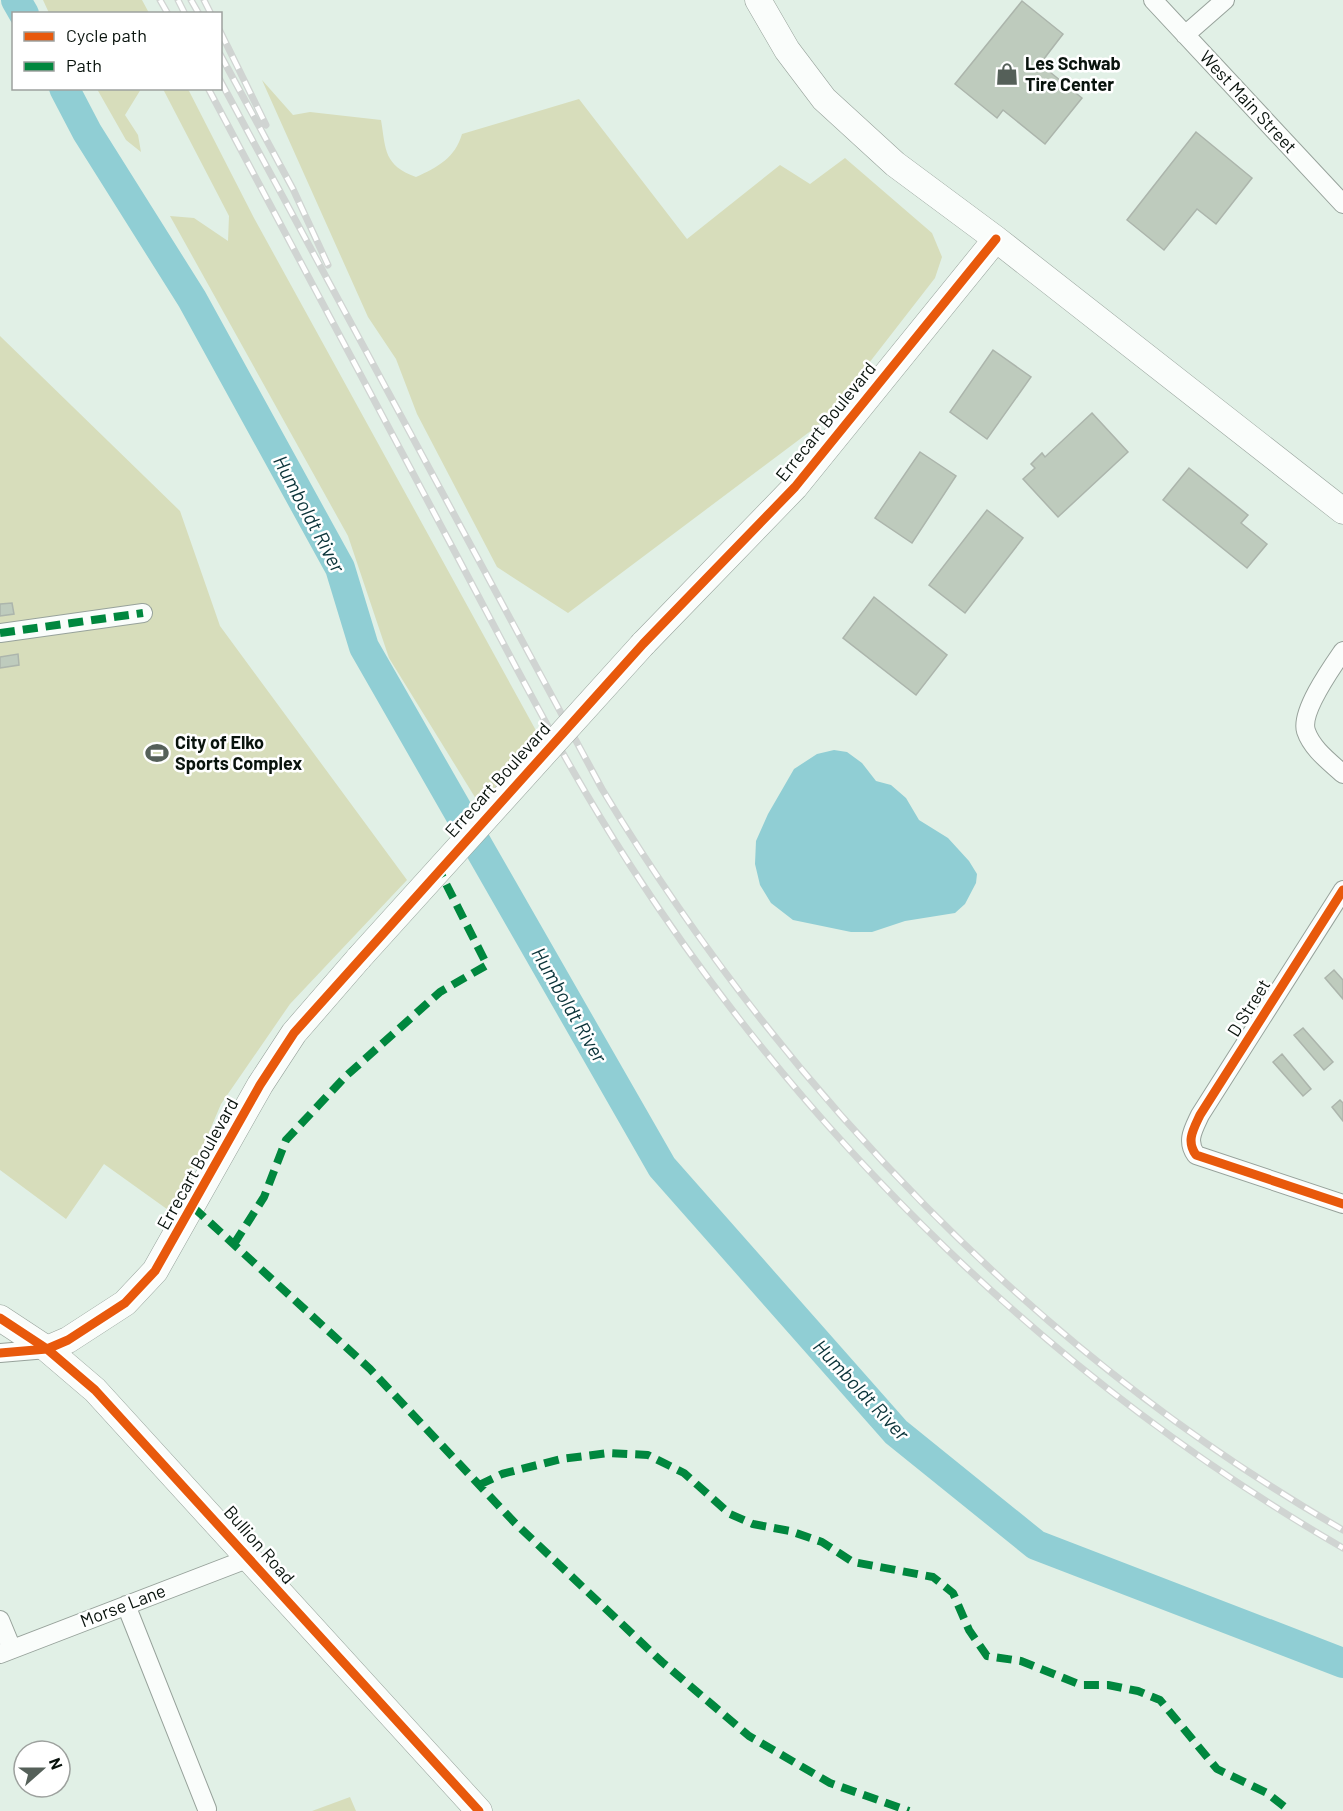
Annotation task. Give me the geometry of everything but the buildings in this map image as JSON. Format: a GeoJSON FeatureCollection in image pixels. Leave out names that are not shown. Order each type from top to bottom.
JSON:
{"type":"FeatureCollection","features":[{"type":"Feature","properties":{"kind":"street"},"geometry":{"type":"LineString","coordinates":[[758,0],[787,51],[824,99],[895,164],[996,239],[1343,510]]}},
{"type":"Feature","properties":{"kind":"street","name":"West Main Street"},"geometry":{"type":"LineString","coordinates":[[1153,0],[1343,204]]}},
{"type":"Feature","properties":{"kind":"street"},"geometry":{"type":"LineString","coordinates":[[1185,35],[1225,0]]}},
{"type":"Feature","properties":{"kind":"street","name":"Errecart Boulevard"},"geometry":{"type":"LineString","coordinates":[[47,1348],[68,1340],[125,1304],[155,1271],[260,1085],[288,1041],[359,958],[643,644],[795,487],[996,239]]}},
{"type":"Feature","properties":{"kind":"street"},"geometry":{"type":"LineString","coordinates":[[0,633],[143,613]]}},
{"type":"Feature","properties":{"kind":"street"},"geometry":{"type":"LineString","coordinates":[[1343,651],[1310,706],[1305,729],[1310,741],[1343,774]]}},
{"type":"Feature","properties":{"kind":"street","name":"D Street"},"geometry":{"type":"LineString","coordinates":[[1343,890],[1200,1115],[1191,1134],[1191,1147],[1196,1155],[1343,1204]]}},
{"type":"Feature","properties":{"kind":"street","name":"Bullion Road"},"geometry":{"type":"LineString","coordinates":[[0,1318],[47,1348],[103,1398],[206,1509],[247,1559],[479,1811]]}},
{"type":"Feature","properties":{"kind":"street"},"geometry":{"type":"LineString","coordinates":[[0,1353],[47,1348]]}},
{"type":"Feature","properties":{"kind":"street","name":"Morse Lane"},"geometry":{"type":"LineString","coordinates":[[6,1651],[247,1559]]}},
{"type":"Feature","properties":{"kind":"street"},"geometry":{"type":"LineString","coordinates":[[126,1605],[207,1809]]}},
{"type":"Feature","properties":{"kind":"street"},"geometry":{"type":"LineString","coordinates":[[0,1620],[6,1651]]}},
{"type":"Feature","properties":{"kind":"green space"},"geometry":{"type":"Polygon","coordinates":[[[43,0],[142,0],[148,12],[49,12],[43,0]]]}},
{"type":"Feature","properties":{"kind":"green space"},"geometry":{"type":"Polygon","coordinates":[[[262,80],[293,115],[310,112],[381,120],[388,156],[398,167],[416,177],[445,161],[455,149],[462,134],[579,99],[687,239],[780,165],[810,184],[845,158],[932,233],[942,257],[935,278],[824,421],[568,613],[497,567],[417,414],[396,359],[368,317],[262,80]]]}},
{"type":"Feature","properties":{"kind":"green space"},"geometry":{"type":"Polygon","coordinates":[[[98,90],[140,90],[125,115],[138,135],[141,152],[126,140],[98,90]]]}},
{"type":"Feature","properties":{"kind":"green space"},"geometry":{"type":"Polygon","coordinates":[[[164,90],[189,90],[254,218],[539,736],[481,807],[389,658],[348,536],[170,216],[194,218],[228,241],[229,216],[164,90]]]}},
{"type":"Feature","properties":{"kind":"green space","name":"City of Elko Sports Complex"},"geometry":{"type":"Polygon","coordinates":[[[0,336],[180,511],[220,626],[407,880],[290,1004],[221,1104],[196,1163],[171,1212],[104,1164],[66,1219],[0,1170],[0,336]]]}},
{"type":"Feature","properties":{"kind":"green space"},"geometry":{"type":"Polygon","coordinates":[[[350,1797],[356,1811],[312,1811],[350,1797]]]}},
{"type":"Feature","properties":{"kind":"water"},"geometry":{"type":"Polygon","coordinates":[[[834,750],[847,752],[862,763],[876,781],[891,785],[906,798],[919,820],[948,838],[969,861],[977,874],[976,883],[965,904],[955,913],[905,921],[872,932],[851,932],[793,920],[771,903],[760,885],[755,864],[756,841],[768,814],[794,769],[817,754],[834,750]]]}},
{"type":"Feature","properties":{"kind":"waterway","name":"Humboldt River"},"geometry":{"type":"LineString","coordinates":[[16,0],[23,12]]}},
{"type":"Feature","properties":{"kind":"waterway","name":"Humboldt River"},"geometry":{"type":"LineString","coordinates":[[65,90],[87,132],[192,299],[340,568],[364,647],[662,1167],[896,1432],[1036,1545],[1343,1663]]}},
{"type":"Feature","properties":{"kind":"railway"},"geometry":{"type":"LineString","coordinates":[[160,0],[167,12]]}},
{"type":"Feature","properties":{"kind":"railway"},"geometry":{"type":"LineString","coordinates":[[178,0],[184,12]]}},
{"type":"Feature","properties":{"kind":"railway"},"geometry":{"type":"LineString","coordinates":[[191,0],[198,12]]}},
{"type":"Feature","properties":{"kind":"railway"},"geometry":{"type":"LineString","coordinates":[[204,0],[210,12]]}},
{"type":"Feature","properties":{"kind":"railway"},"geometry":{"type":"LineString","coordinates":[[222,35],[266,125]]}},
{"type":"Feature","properties":{"kind":"railway"},"geometry":{"type":"LineString","coordinates":[[222,58],[293,189],[328,265]]}},
{"type":"Feature","properties":{"kind":"railway"},"geometry":{"type":"LineString","coordinates":[[222,84],[602,789],[674,900],[752,1007],[836,1109],[926,1206],[1022,1298],[1124,1382],[1231,1460],[1343,1530]]}},
{"type":"Feature","properties":{"kind":"railway"},"geometry":{"type":"LineString","coordinates":[[209,90],[563,753],[632,868],[702,970],[779,1068],[860,1161],[948,1250],[1040,1333],[1137,1411],[1238,1483],[1343,1548]]}},
{"type":"Feature","properties":{"kind":"marked path"},"geometry":{"type":"LineString","coordinates":[[0,633],[143,613]]}},
{"type":"Feature","properties":{"kind":"marked path"},"geometry":{"type":"LineString","coordinates":[[234,1244],[264,1197],[286,1140],[346,1076],[440,992],[487,965],[439,870]]}},
{"type":"Feature","properties":{"kind":"marked path"},"geometry":{"type":"LineString","coordinates":[[193,1207],[370,1369],[515,1523],[662,1662],[749,1736],[830,1783],[909,1811]]}},
{"type":"Feature","properties":{"kind":"marked path"},"geometry":{"type":"LineString","coordinates":[[479,1485],[502,1474],[561,1459],[609,1453],[648,1455],[684,1473],[730,1514],[753,1524],[790,1531],[822,1542],[853,1562],[933,1577],[953,1593],[969,1630],[987,1656],[1021,1661],[1081,1685],[1108,1685],[1138,1691],[1160,1700],[1217,1769],[1267,1793],[1290,1811]]}},
{"type":"Feature","properties":{"kind":"cycle path"},"geometry":{"type":"LineString","coordinates":[[0,1353],[47,1349],[68,1340],[125,1303],[155,1271],[260,1085],[294,1033],[643,644],[795,487],[996,239]]}},
{"type":"Feature","properties":{"kind":"cycle path"},"geometry":{"type":"LineString","coordinates":[[1343,890],[1200,1115],[1191,1140],[1196,1155],[1343,1204]]}},
{"type":"Feature","properties":{"kind":"cycle path"},"geometry":{"type":"LineString","coordinates":[[0,1318],[47,1349],[95,1390],[479,1811]]}},
{"type":"Feature","properties":{"kind":"place","name":"Les Schwab Tire Center"},"geometry":{"type":"Point","coordinates":[1007,74]}},
{"type":"Feature","properties":{"kind":"place","name":"City of Elko Sports Complex"},"geometry":{"type":"Point","coordinates":[157,753]}}]}
